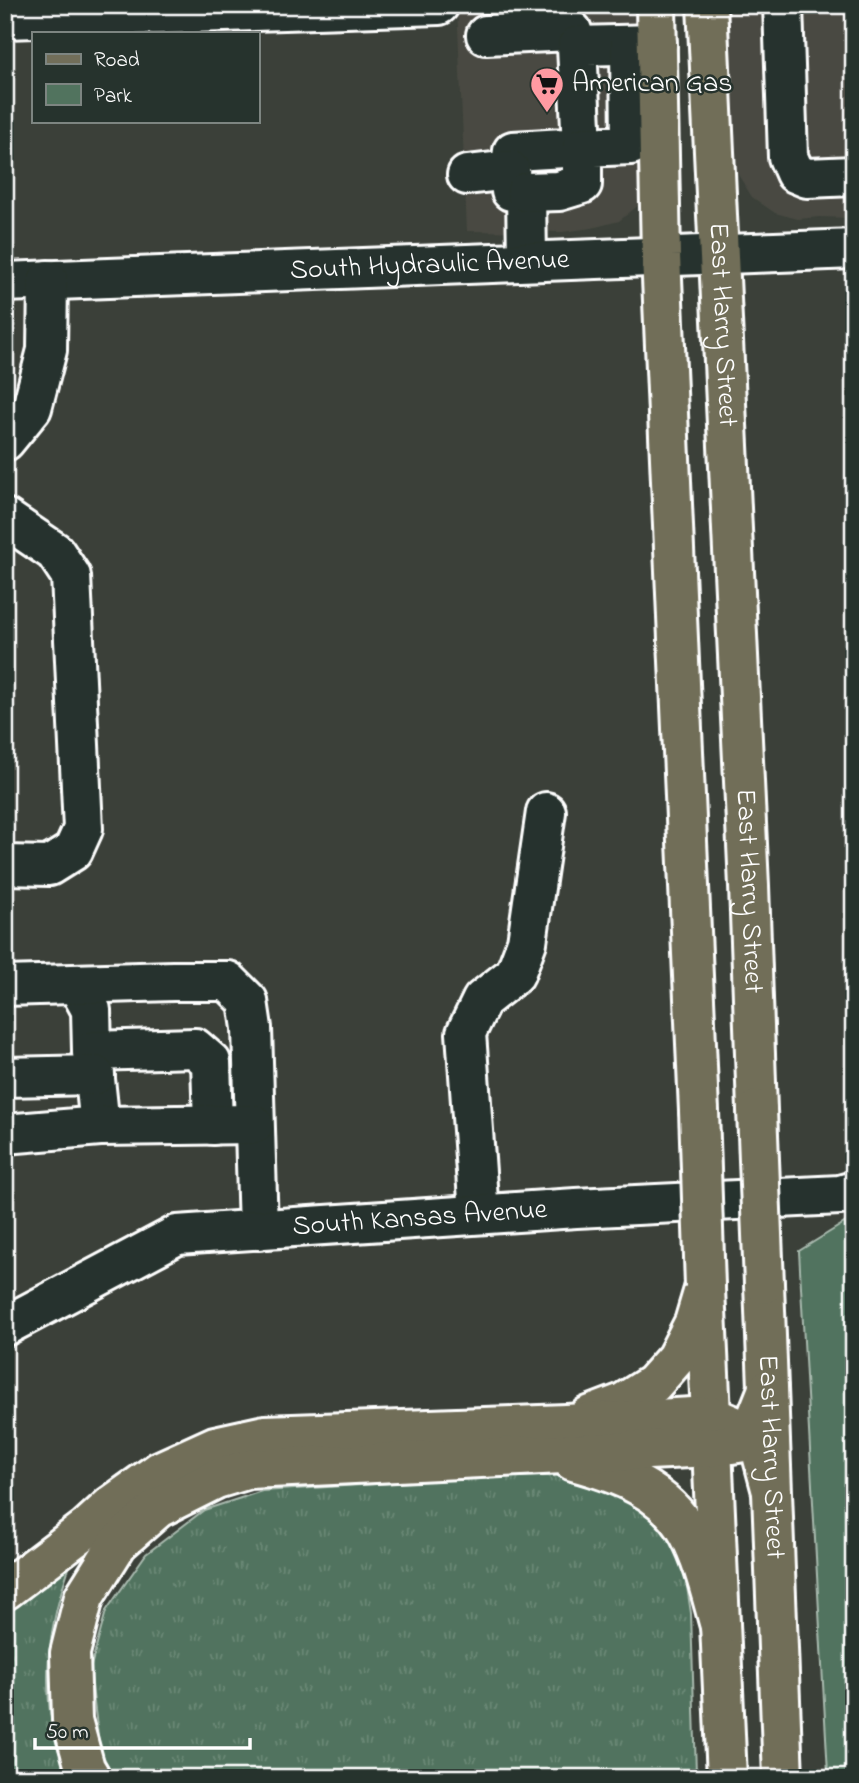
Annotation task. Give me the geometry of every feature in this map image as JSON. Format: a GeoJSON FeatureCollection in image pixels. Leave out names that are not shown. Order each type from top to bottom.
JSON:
{"type":"FeatureCollection","features":[{"type":"Feature","properties":{"kind":"main road","name":"East Harry Street"},"geometry":{"type":"LineString","coordinates":[[656,5],[643,44],[645,144],[661,256],[727,1775]]}},
{"type":"Feature","properties":{"kind":"main road","name":"East Harry Street"},"geometry":{"type":"LineString","coordinates":[[707,5],[757,1110],[783,1776]]}},
{"type":"Feature","properties":{"kind":"main road"},"geometry":{"type":"LineString","coordinates":[[5,1590],[140,1484],[160,1471],[215,1446],[265,1435],[556,1439],[653,1384],[676,1358],[694,1323],[705,1286]]}},
{"type":"Feature","properties":{"kind":"main road"},"geometry":{"type":"LineString","coordinates":[[91,1778],[85,1768],[72,1720],[70,1653],[84,1597],[118,1543],[158,1508],[216,1479],[249,1469],[556,1439],[711,1431],[738,1443],[752,1429],[768,1389]]}},
{"type":"Feature","properties":{"kind":"main road"},"geometry":{"type":"LineString","coordinates":[[747,1434],[759,1443],[771,1488]]}},
{"type":"Feature","properties":{"kind":"main road"},"geometry":{"type":"LineString","coordinates":[[556,1439],[610,1472],[641,1486],[670,1508],[688,1532],[720,1626]]}},
{"type":"Feature","properties":{"kind":"street"},"geometry":{"type":"LineString","coordinates":[[5,19],[439,5]]}},
{"type":"Feature","properties":{"kind":"street"},"geometry":{"type":"LineString","coordinates":[[783,5],[788,157],[795,173],[807,178],[854,176]]}},
{"type":"Feature","properties":{"kind":"street"},"geometry":{"type":"LineString","coordinates":[[467,175],[518,181],[559,191],[582,184],[577,46],[572,31],[486,35]]}},
{"type":"Feature","properties":{"kind":"street"},"geometry":{"type":"LineString","coordinates":[[577,46],[643,44]]}},
{"type":"Feature","properties":{"kind":"street"},"geometry":{"type":"LineString","coordinates":[[582,147],[645,144]]}},
{"type":"Feature","properties":{"kind":"street"},"geometry":{"type":"LineString","coordinates":[[518,181],[527,261]]}},
{"type":"Feature","properties":{"kind":"street","name":"South Hydraulic Avenue"},"geometry":{"type":"LineString","coordinates":[[5,282],[854,249]]}},
{"type":"Feature","properties":{"kind":"street"},"geometry":{"type":"LineString","coordinates":[[5,441],[32,408],[47,350],[48,280]]}},
{"type":"Feature","properties":{"kind":"street"},"geometry":{"type":"LineString","coordinates":[[5,518],[55,552],[71,576],[83,829],[73,851],[49,866],[5,865]]}},
{"type":"Feature","properties":{"kind":"street"},"geometry":{"type":"LineString","coordinates":[[479,1214],[466,1033],[482,1000],[515,974],[527,942],[546,812]]}},
{"type":"Feature","properties":{"kind":"street"},"geometry":{"type":"LineString","coordinates":[[5,986],[228,981],[248,1001],[258,1230]]}},
{"type":"Feature","properties":{"kind":"street"},"geometry":{"type":"LineString","coordinates":[[77,984],[91,1010],[100,1126]]}},
{"type":"Feature","properties":{"kind":"street"},"geometry":{"type":"LineString","coordinates":[[5,1077],[195,1048],[211,1062],[214,1125]]}},
{"type":"Feature","properties":{"kind":"street"},"geometry":{"type":"LineString","coordinates":[[5,1134],[100,1126],[254,1124]]}},
{"type":"Feature","properties":{"kind":"street","name":"South Kansas Avenue"},"geometry":{"type":"LineString","coordinates":[[5,1326],[177,1235],[576,1208],[840,1195],[854,1191]]}},
{"type":"Feature","properties":{"kind":"shaded area"},"geometry":{"type":"Polygon","coordinates":[[[457,5],[646,5],[647,175],[640,204],[619,221],[592,228],[562,232],[467,231],[457,5]]]}},
{"type":"Feature","properties":{"kind":"shaded area"},"geometry":{"type":"Polygon","coordinates":[[[726,5],[854,5],[854,218],[798,219],[775,213],[752,197],[737,173],[726,5]]]}},
{"type":"Feature","properties":{"kind":"green space"},"geometry":{"type":"Polygon","coordinates":[[[854,1217],[854,1778],[831,1778],[828,1773],[799,1251],[854,1217]]]}},
{"type":"Feature","properties":{"kind":"green space"},"geometry":{"type":"Polygon","coordinates":[[[584,1475],[628,1493],[661,1524],[684,1567],[691,1613],[696,1773],[667,1778],[115,1778],[100,1751],[90,1670],[106,1611],[146,1554],[204,1510],[262,1491],[475,1478],[584,1475]]]}},
{"type":"Feature","properties":{"kind":"green space"},"geometry":{"type":"Polygon","coordinates":[[[72,1560],[53,1627],[48,1673],[51,1719],[57,1746],[70,1778],[5,1778],[5,1614],[72,1560]]]}},
{"type":"Feature","properties":{"kind":"place","name":"American Gas"},"geometry":{"type":"Point","coordinates":[547,114]}}]}
